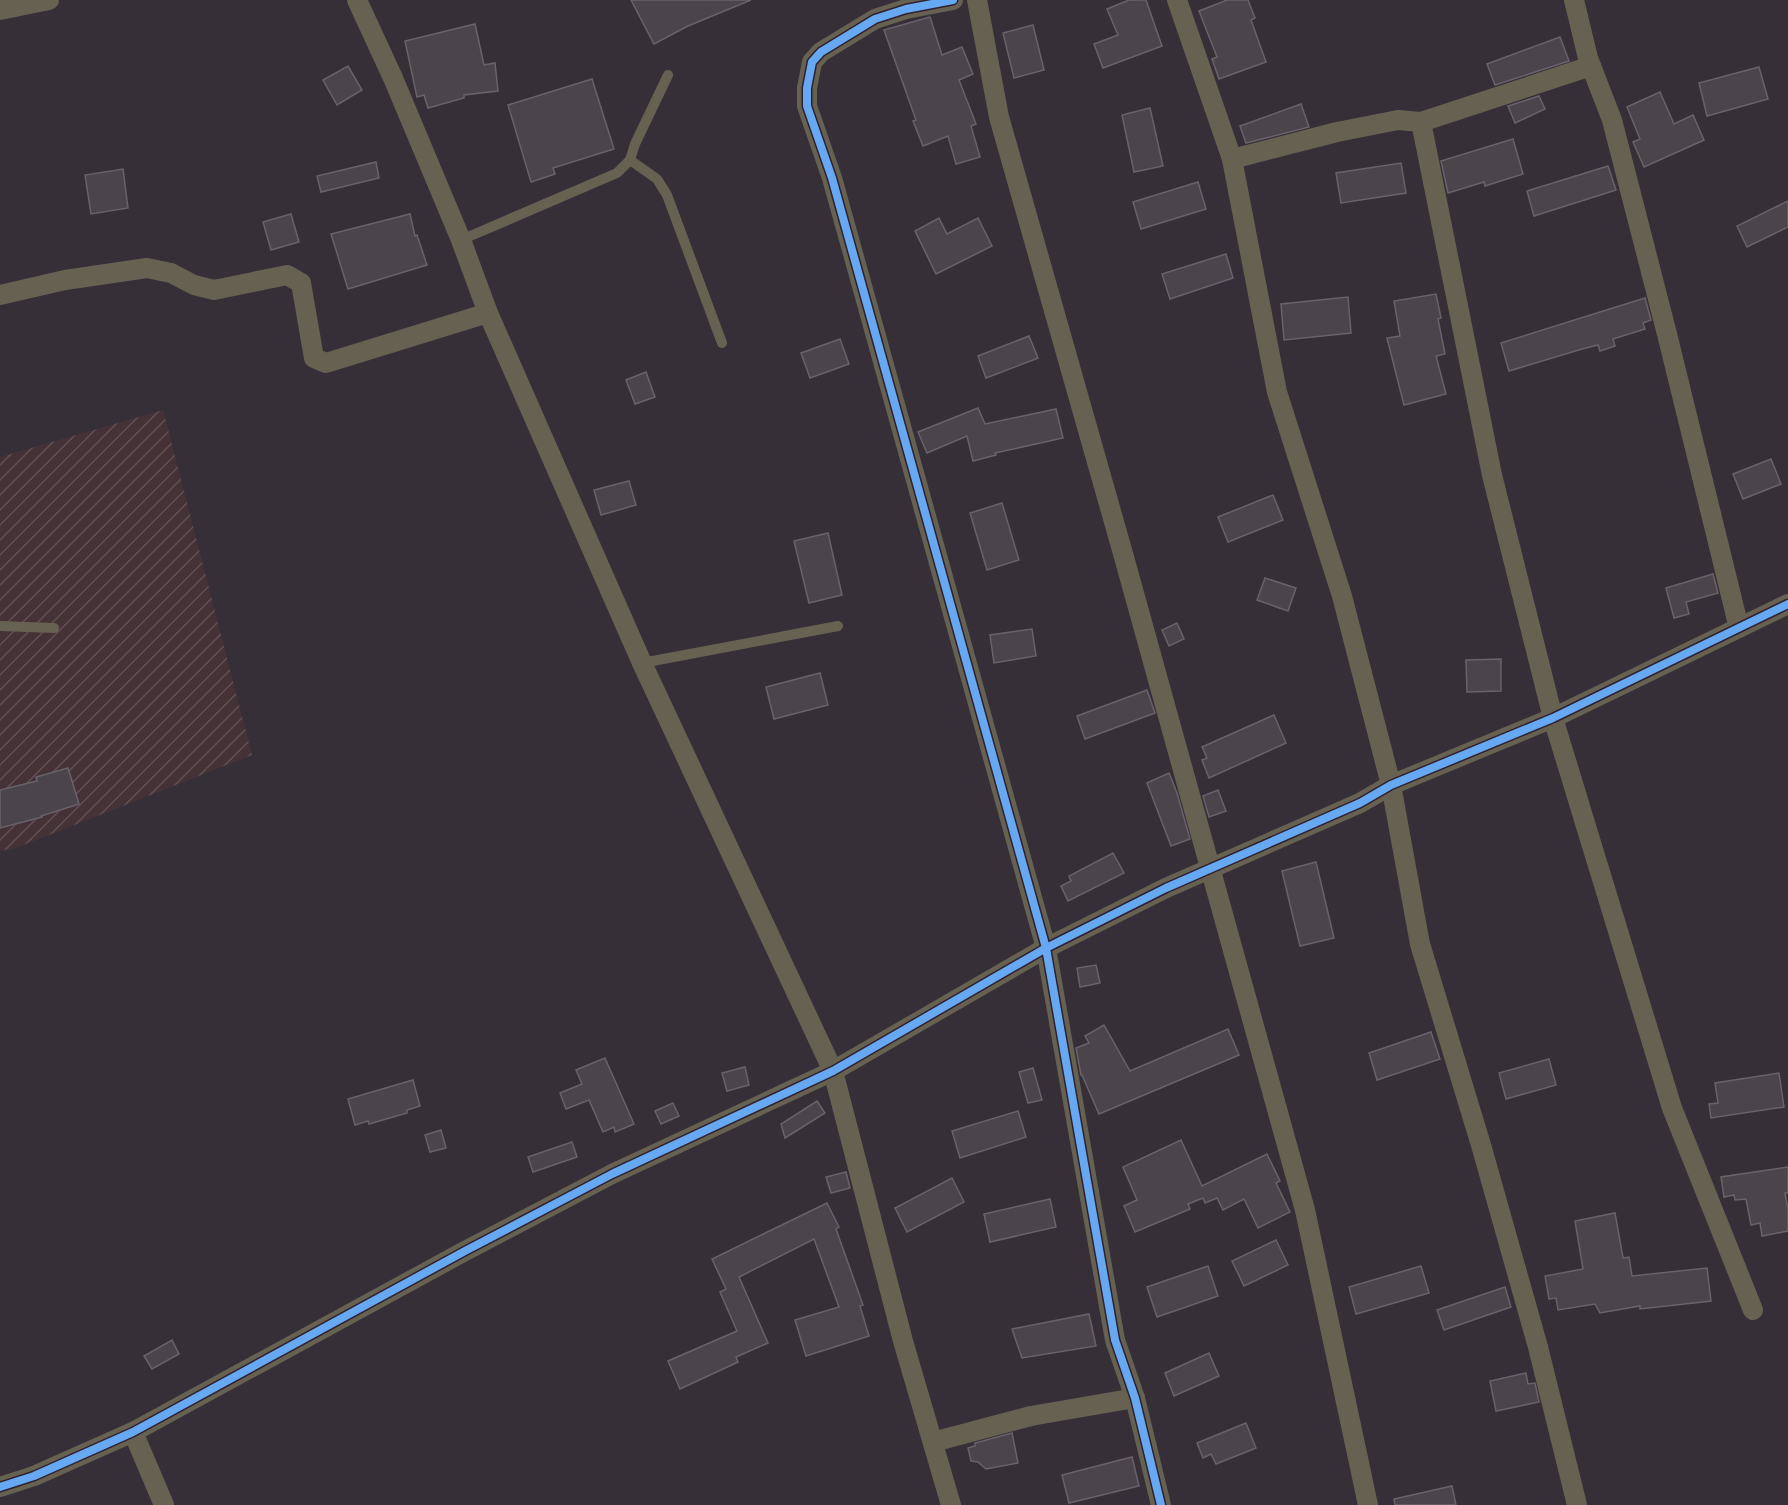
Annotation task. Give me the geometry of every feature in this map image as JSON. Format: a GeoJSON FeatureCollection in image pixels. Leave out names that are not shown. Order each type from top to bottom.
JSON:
{"type":"FeatureCollection","features":[{"type":"Feature","properties":{"kind":"street"},"geometry":{"type":"LineString","coordinates":[[0,10],[49,0]]}},
{"type":"Feature","properties":{"kind":"street"},"geometry":{"type":"LineString","coordinates":[[357,0],[393,78],[461,240],[488,313],[642,663],[833,1071],[903,1341],[951,1505]]}},
{"type":"Feature","properties":{"kind":"street"},"geometry":{"type":"LineString","coordinates":[[953,0],[906,9],[875,19],[821,52],[812,62],[809,72],[807,106],[832,178],[1046,948],[1115,1340],[1135,1398],[1161,1505]]}},
{"type":"Feature","properties":{"kind":"street"},"geometry":{"type":"LineString","coordinates":[[977,0],[999,117],[1032,228],[1305,1210],[1368,1505]]}},
{"type":"Feature","properties":{"kind":"street"},"geometry":{"type":"LineString","coordinates":[[1177,0],[1232,159],[1277,393],[1342,596],[1391,784],[1420,944],[1481,1145],[1538,1347],[1577,1505]]}},
{"type":"Feature","properties":{"kind":"street"},"geometry":{"type":"LineString","coordinates":[[1574,0],[1592,66],[1612,120],[1670,345],[1738,628]]}},
{"type":"Feature","properties":{"kind":"street"},"geometry":{"type":"LineString","coordinates":[[1232,159],[1338,132],[1398,120],[1421,122],[1592,66]]}},
{"type":"Feature","properties":{"kind":"street"},"geometry":{"type":"LineString","coordinates":[[1421,122],[1492,475],[1553,718],[1672,1108],[1752,1310]]}},
{"type":"Feature","properties":{"kind":"street"},"geometry":{"type":"LineString","coordinates":[[0,295],[65,280],[147,268],[171,273],[194,285],[214,290],[287,275],[301,283],[314,358],[326,363],[488,313]]}},
{"type":"Feature","properties":{"kind":"street"},"geometry":{"type":"LineString","coordinates":[[0,1487],[34,1476],[133,1432],[465,1251],[612,1174],[833,1071],[1046,948],[1166,888],[1360,803],[1391,784],[1553,718],[1788,604]]}},
{"type":"Feature","properties":{"kind":"street"},"geometry":{"type":"LineString","coordinates":[[933,1442],[1031,1416],[1135,1398]]}},
{"type":"Feature","properties":{"kind":"street"},"geometry":{"type":"LineString","coordinates":[[133,1432],[164,1505]]}},
{"type":"Feature","properties":{"kind":"lane"},"geometry":{"type":"LineString","coordinates":[[461,240],[617,173],[630,160],[635,144],[668,75]]}},
{"type":"Feature","properties":{"kind":"lane"},"geometry":{"type":"LineString","coordinates":[[630,160],[657,179],[667,195],[722,343]]}},
{"type":"Feature","properties":{"kind":"lane"},"geometry":{"type":"LineString","coordinates":[[0,626],[54,627]]}},
{"type":"Feature","properties":{"kind":"lane"},"geometry":{"type":"LineString","coordinates":[[642,663],[838,626]]}},
{"type":"Feature","properties":{"kind":"shaded area"},"geometry":{"type":"Polygon","coordinates":[[[163,410],[252,755],[16,848],[0,851],[0,457],[163,410]]]}},
{"type":"Feature","properties":{"kind":"building"},"geometry":{"type":"Polygon","coordinates":[[[631,0],[751,0],[688,26],[654,44],[631,0]]]}},
{"type":"Feature","properties":{"kind":"building"},"geometry":{"type":"Polygon","coordinates":[[[1129,0],[1146,0],[1162,46],[1103,68],[1094,44],[1118,35],[1107,9],[1129,0]]]}},
{"type":"Feature","properties":{"kind":"building"},"geometry":{"type":"Polygon","coordinates":[[[1227,0],[1248,0],[1255,18],[1251,20],[1266,62],[1219,79],[1212,59],[1217,57],[1199,11],[1227,0]]]}},
{"type":"Feature","properties":{"kind":"building"},"geometry":{"type":"Polygon","coordinates":[[[930,17],[942,55],[962,47],[973,74],[959,80],[976,124],[971,126],[980,157],[956,164],[948,136],[923,146],[884,30],[930,17]]]}},
{"type":"Feature","properties":{"kind":"building"},"geometry":{"type":"Polygon","coordinates":[[[475,24],[484,65],[495,63],[498,91],[464,95],[464,98],[428,108],[424,95],[417,97],[405,41],[475,24]]]}},
{"type":"Feature","properties":{"kind":"building"},"geometry":{"type":"Polygon","coordinates":[[[1033,25],[1044,70],[1014,78],[1003,33],[1033,25]]]}},
{"type":"Feature","properties":{"kind":"building"},"geometry":{"type":"Polygon","coordinates":[[[1560,37],[1569,61],[1495,85],[1487,64],[1560,37]]]}},
{"type":"Feature","properties":{"kind":"building"},"geometry":{"type":"Polygon","coordinates":[[[348,66],[362,90],[337,105],[323,80],[348,66]]]}},
{"type":"Feature","properties":{"kind":"building"},"geometry":{"type":"Polygon","coordinates":[[[1759,67],[1768,99],[1707,116],[1699,83],[1759,67]]]}},
{"type":"Feature","properties":{"kind":"building"},"geometry":{"type":"Polygon","coordinates":[[[592,79],[614,149],[553,168],[555,174],[531,182],[508,105],[592,79]]]}},
{"type":"Feature","properties":{"kind":"building"},"geometry":{"type":"Polygon","coordinates":[[[1660,92],[1674,124],[1693,115],[1704,140],[1644,167],[1633,142],[1640,139],[1627,107],[1660,92]]]}},
{"type":"Feature","properties":{"kind":"building"},"geometry":{"type":"Polygon","coordinates":[[[1539,96],[1545,109],[1515,123],[1508,106],[1539,96]]]}},
{"type":"Feature","properties":{"kind":"building"},"geometry":{"type":"Polygon","coordinates":[[[1301,104],[1309,127],[1246,143],[1240,126],[1301,104]]]}},
{"type":"Feature","properties":{"kind":"building"},"geometry":{"type":"Polygon","coordinates":[[[1150,108],[1163,166],[1134,172],[1122,115],[1150,108]]]}},
{"type":"Feature","properties":{"kind":"building"},"geometry":{"type":"Polygon","coordinates":[[[1513,139],[1523,174],[1485,186],[1484,182],[1448,193],[1441,161],[1513,139]]]}},
{"type":"Feature","properties":{"kind":"building"},"geometry":{"type":"Polygon","coordinates":[[[376,162],[379,178],[321,192],[317,176],[376,162]]]}},
{"type":"Feature","properties":{"kind":"building"},"geometry":{"type":"Polygon","coordinates":[[[1401,163],[1406,193],[1341,203],[1336,173],[1401,163]]]}},
{"type":"Feature","properties":{"kind":"building"},"geometry":{"type":"Polygon","coordinates":[[[1608,166],[1616,190],[1534,216],[1527,191],[1608,166]]]}},
{"type":"Feature","properties":{"kind":"building"},"geometry":{"type":"Polygon","coordinates":[[[123,169],[128,208],[91,214],[85,175],[123,169]]]}},
{"type":"Feature","properties":{"kind":"building"},"geometry":{"type":"Polygon","coordinates":[[[1198,182],[1206,209],[1141,229],[1133,202],[1198,182]]]}},
{"type":"Feature","properties":{"kind":"building"},"geometry":{"type":"Polygon","coordinates":[[[1788,201],[1788,227],[1747,247],[1737,226],[1788,201]]]}},
{"type":"Feature","properties":{"kind":"building"},"geometry":{"type":"Polygon","coordinates":[[[291,214],[299,242],[271,250],[263,222],[291,214]]]}},
{"type":"Feature","properties":{"kind":"building"},"geometry":{"type":"Polygon","coordinates":[[[410,214],[415,236],[417,235],[427,265],[348,289],[331,234],[410,214]]]}},
{"type":"Feature","properties":{"kind":"building"},"geometry":{"type":"Polygon","coordinates":[[[939,218],[947,234],[978,218],[992,246],[936,274],[915,231],[939,218]]]}},
{"type":"Feature","properties":{"kind":"building"},"geometry":{"type":"Polygon","coordinates":[[[1226,254],[1233,278],[1170,299],[1162,274],[1226,254]]]}},
{"type":"Feature","properties":{"kind":"building"},"geometry":{"type":"Polygon","coordinates":[[[1436,294],[1445,354],[1436,356],[1446,394],[1404,405],[1387,338],[1400,336],[1394,301],[1436,294]]]}},
{"type":"Feature","properties":{"kind":"building"},"geometry":{"type":"Polygon","coordinates":[[[1348,297],[1351,333],[1284,340],[1281,304],[1348,297]]]}},
{"type":"Feature","properties":{"kind":"building"},"geometry":{"type":"Polygon","coordinates":[[[1645,298],[1651,320],[1643,323],[1645,329],[1613,339],[1615,346],[1600,351],[1598,345],[1509,371],[1501,343],[1645,298]]]}},
{"type":"Feature","properties":{"kind":"building"},"geometry":{"type":"Polygon","coordinates":[[[1029,336],[1038,358],[986,378],[978,356],[1029,336]]]}},
{"type":"Feature","properties":{"kind":"building"},"geometry":{"type":"Polygon","coordinates":[[[840,339],[849,364],[810,378],[801,353],[840,339]]]}},
{"type":"Feature","properties":{"kind":"building"},"geometry":{"type":"Polygon","coordinates":[[[646,372],[655,397],[635,404],[626,380],[646,372]]]}},
{"type":"Feature","properties":{"kind":"building"},"geometry":{"type":"Polygon","coordinates":[[[978,408],[985,424],[1056,409],[1063,438],[995,453],[996,455],[973,461],[967,436],[927,453],[918,432],[978,408]]]}},
{"type":"Feature","properties":{"kind":"building"},"geometry":{"type":"Polygon","coordinates":[[[1771,459],[1781,484],[1743,499],[1733,474],[1771,459]]]}},
{"type":"Feature","properties":{"kind":"building"},"geometry":{"type":"Polygon","coordinates":[[[629,481],[636,505],[601,515],[594,490],[629,481]]]}},
{"type":"Feature","properties":{"kind":"building"},"geometry":{"type":"Polygon","coordinates":[[[1273,495],[1283,520],[1228,542],[1218,517],[1273,495]]]}},
{"type":"Feature","properties":{"kind":"building"},"geometry":{"type":"Polygon","coordinates":[[[1002,503],[1019,560],[987,570],[970,513],[1002,503]]]}},
{"type":"Feature","properties":{"kind":"building"},"geometry":{"type":"Polygon","coordinates":[[[828,533],[842,595],[809,603],[794,541],[828,533]]]}},
{"type":"Feature","properties":{"kind":"building"},"geometry":{"type":"Polygon","coordinates":[[[1713,574],[1718,593],[1686,602],[1689,614],[1674,618],[1666,588],[1713,574]]]}},
{"type":"Feature","properties":{"kind":"building"},"geometry":{"type":"Polygon","coordinates":[[[1265,578],[1296,588],[1288,611],[1257,600],[1265,578]]]}},
{"type":"Feature","properties":{"kind":"building"},"geometry":{"type":"Polygon","coordinates":[[[1177,623],[1184,639],[1169,646],[1162,630],[1177,623]]]}},
{"type":"Feature","properties":{"kind":"building"},"geometry":{"type":"Polygon","coordinates":[[[1032,629],[1036,656],[994,663],[990,635],[1032,629]]]}},
{"type":"Feature","properties":{"kind":"building"},"geometry":{"type":"Polygon","coordinates":[[[1501,659],[1501,691],[1467,692],[1466,660],[1501,659]]]}},
{"type":"Feature","properties":{"kind":"building"},"geometry":{"type":"Polygon","coordinates":[[[820,673],[828,705],[774,719],[766,687],[820,673]]]}},
{"type":"Feature","properties":{"kind":"building"},"geometry":{"type":"Polygon","coordinates":[[[1147,690],[1155,713],[1085,739],[1077,716],[1147,690]]]}},
{"type":"Feature","properties":{"kind":"building"},"geometry":{"type":"Polygon","coordinates":[[[1274,715],[1286,743],[1209,778],[1202,760],[1207,758],[1202,747],[1274,715]]]}},
{"type":"Feature","properties":{"kind":"building"},"geometry":{"type":"Polygon","coordinates":[[[68,768],[79,804],[0,828],[0,790],[37,781],[36,777],[68,768]]]}},
{"type":"Feature","properties":{"kind":"building"},"geometry":{"type":"Polygon","coordinates":[[[1169,773],[1190,839],[1171,846],[1147,783],[1169,773]]]}},
{"type":"Feature","properties":{"kind":"building"},"geometry":{"type":"Polygon","coordinates":[[[1218,790],[1226,811],[1209,817],[1203,796],[1218,790]]]}},
{"type":"Feature","properties":{"kind":"building"},"geometry":{"type":"Polygon","coordinates":[[[1113,853],[1124,873],[1068,901],[1061,886],[1071,881],[1069,876],[1113,853]]]}},
{"type":"Feature","properties":{"kind":"building"},"geometry":{"type":"Polygon","coordinates":[[[1316,862],[1334,938],[1300,946],[1282,871],[1316,862]]]}},
{"type":"Feature","properties":{"kind":"building"},"geometry":{"type":"Polygon","coordinates":[[[1096,965],[1100,983],[1080,987],[1077,968],[1096,965]]]}},
{"type":"Feature","properties":{"kind":"building"},"geometry":{"type":"Polygon","coordinates":[[[1104,1025],[1130,1071],[1228,1029],[1239,1055],[1099,1114],[1081,1075],[1076,1048],[1089,1043],[1085,1036],[1104,1025]]]}},
{"type":"Feature","properties":{"kind":"building"},"geometry":{"type":"Polygon","coordinates":[[[1431,1032],[1440,1059],[1377,1080],[1369,1053],[1431,1032]]]}},
{"type":"Feature","properties":{"kind":"building"},"geometry":{"type":"Polygon","coordinates":[[[605,1058],[634,1124],[615,1132],[614,1127],[603,1132],[589,1100],[566,1109],[560,1093],[582,1084],[576,1070],[605,1058]]]}},
{"type":"Feature","properties":{"kind":"building"},"geometry":{"type":"Polygon","coordinates":[[[1549,1059],[1556,1085],[1506,1099],[1499,1073],[1549,1059]]]}},
{"type":"Feature","properties":{"kind":"building"},"geometry":{"type":"Polygon","coordinates":[[[745,1067],[749,1085],[727,1091],[722,1073],[745,1067]]]}},
{"type":"Feature","properties":{"kind":"building"},"geometry":{"type":"Polygon","coordinates":[[[1033,1068],[1042,1100],[1028,1103],[1019,1072],[1033,1068]]]}},
{"type":"Feature","properties":{"kind":"building"},"geometry":{"type":"Polygon","coordinates":[[[1779,1073],[1784,1107],[1711,1118],[1709,1104],[1718,1103],[1715,1083],[1779,1073]]]}},
{"type":"Feature","properties":{"kind":"building"},"geometry":{"type":"Polygon","coordinates":[[[413,1080],[420,1106],[407,1110],[407,1113],[369,1124],[368,1121],[355,1125],[348,1099],[413,1080]]]}},
{"type":"Feature","properties":{"kind":"building"},"geometry":{"type":"Polygon","coordinates":[[[817,1101],[825,1113],[785,1138],[781,1124],[817,1101]]]}},
{"type":"Feature","properties":{"kind":"building"},"geometry":{"type":"Polygon","coordinates":[[[673,1103],[679,1116],[661,1124],[655,1111],[673,1103]]]}},
{"type":"Feature","properties":{"kind":"building"},"geometry":{"type":"Polygon","coordinates":[[[1018,1111],[1026,1137],[960,1158],[952,1131],[1018,1111]]]}},
{"type":"Feature","properties":{"kind":"building"},"geometry":{"type":"Polygon","coordinates":[[[441,1130],[446,1148],[430,1152],[425,1135],[441,1130]]]}},
{"type":"Feature","properties":{"kind":"building"},"geometry":{"type":"Polygon","coordinates":[[[1181,1140],[1202,1186],[1267,1154],[1280,1181],[1276,1183],[1290,1212],[1258,1228],[1244,1199],[1223,1210],[1217,1198],[1205,1203],[1203,1198],[1188,1204],[1190,1209],[1135,1232],[1124,1206],[1137,1200],[1123,1167],[1181,1140]]]}},
{"type":"Feature","properties":{"kind":"building"},"geometry":{"type":"Polygon","coordinates":[[[572,1142],[577,1157],[533,1172],[528,1157],[572,1142]]]}},
{"type":"Feature","properties":{"kind":"building"},"geometry":{"type":"Polygon","coordinates":[[[1788,1167],[1788,1193],[1785,1193],[1788,1231],[1762,1236],[1760,1223],[1751,1225],[1746,1199],[1735,1200],[1734,1195],[1724,1197],[1721,1177],[1788,1167]]]}},
{"type":"Feature","properties":{"kind":"building"},"geometry":{"type":"Polygon","coordinates":[[[846,1172],[850,1188],[831,1193],[826,1177],[846,1172]]]}},
{"type":"Feature","properties":{"kind":"building"},"geometry":{"type":"Polygon","coordinates":[[[952,1178],[964,1202],[907,1232],[895,1208],[952,1178]]]}},
{"type":"Feature","properties":{"kind":"building"},"geometry":{"type":"Polygon","coordinates":[[[1050,1199],[1056,1227],[990,1242],[984,1214],[1050,1199]]]}},
{"type":"Feature","properties":{"kind":"building"},"geometry":{"type":"Polygon","coordinates":[[[827,1203],[839,1227],[836,1229],[863,1305],[860,1306],[869,1336],[806,1356],[795,1320],[839,1307],[814,1239],[739,1277],[768,1343],[736,1357],[738,1362],[680,1389],[668,1361],[737,1331],[720,1292],[726,1289],[712,1259],[827,1203]]]}},
{"type":"Feature","properties":{"kind":"building"},"geometry":{"type":"Polygon","coordinates":[[[1615,1213],[1623,1258],[1629,1257],[1632,1276],[1707,1268],[1711,1301],[1640,1309],[1640,1306],[1600,1313],[1595,1304],[1558,1310],[1556,1298],[1549,1299],[1545,1276],[1583,1269],[1575,1221],[1615,1213]]]}},
{"type":"Feature","properties":{"kind":"building"},"geometry":{"type":"Polygon","coordinates":[[[1276,1240],[1288,1265],[1244,1286],[1232,1261],[1276,1240]]]}},
{"type":"Feature","properties":{"kind":"building"},"geometry":{"type":"Polygon","coordinates":[[[1208,1266],[1218,1296],[1157,1317],[1147,1287],[1208,1266]]]}},
{"type":"Feature","properties":{"kind":"building"},"geometry":{"type":"Polygon","coordinates":[[[1421,1266],[1429,1293],[1356,1314],[1349,1287],[1421,1266]]]}},
{"type":"Feature","properties":{"kind":"building"},"geometry":{"type":"Polygon","coordinates":[[[1505,1287],[1511,1307],[1444,1330],[1437,1310],[1505,1287]]]}},
{"type":"Feature","properties":{"kind":"building"},"geometry":{"type":"Polygon","coordinates":[[[1089,1314],[1096,1346],[1022,1358],[1012,1329],[1089,1314]]]}},
{"type":"Feature","properties":{"kind":"building"},"geometry":{"type":"Polygon","coordinates":[[[172,1340],[179,1354],[152,1369],[144,1356],[172,1340]]]}},
{"type":"Feature","properties":{"kind":"building"},"geometry":{"type":"Polygon","coordinates":[[[1209,1353],[1219,1376],[1174,1396],[1165,1373],[1209,1353]]]}},
{"type":"Feature","properties":{"kind":"building"},"geometry":{"type":"Polygon","coordinates":[[[1526,1373],[1528,1384],[1535,1383],[1539,1402],[1496,1411],[1490,1381],[1526,1373]]]}},
{"type":"Feature","properties":{"kind":"building"},"geometry":{"type":"Polygon","coordinates":[[[1246,1423],[1256,1448],[1216,1464],[1211,1454],[1203,1458],[1197,1443],[1246,1423]]]}},
{"type":"Feature","properties":{"kind":"building"},"geometry":{"type":"Polygon","coordinates":[[[1012,1433],[1018,1463],[986,1469],[978,1462],[971,1461],[968,1448],[975,1446],[975,1443],[1012,1433]]]}},
{"type":"Feature","properties":{"kind":"building"},"geometry":{"type":"Polygon","coordinates":[[[1132,1457],[1139,1486],[1069,1503],[1062,1475],[1132,1457]]]}},
{"type":"Feature","properties":{"kind":"building"},"geometry":{"type":"Polygon","coordinates":[[[1452,1486],[1456,1505],[1395,1505],[1394,1499],[1452,1486]]]}},
{"type":"Feature","properties":{"kind":"cycle path"},"geometry":{"type":"LineString","coordinates":[[953,0],[906,9],[875,19],[821,52],[812,62],[807,88],[807,106],[832,178],[1046,948],[1115,1340],[1135,1398],[1161,1505]]}},
{"type":"Feature","properties":{"kind":"cycle path"},"geometry":{"type":"LineString","coordinates":[[0,1487],[34,1476],[133,1432],[465,1251],[612,1174],[833,1071],[1046,948],[1166,888],[1360,803],[1391,785],[1553,718],[1788,604]]}}]}
